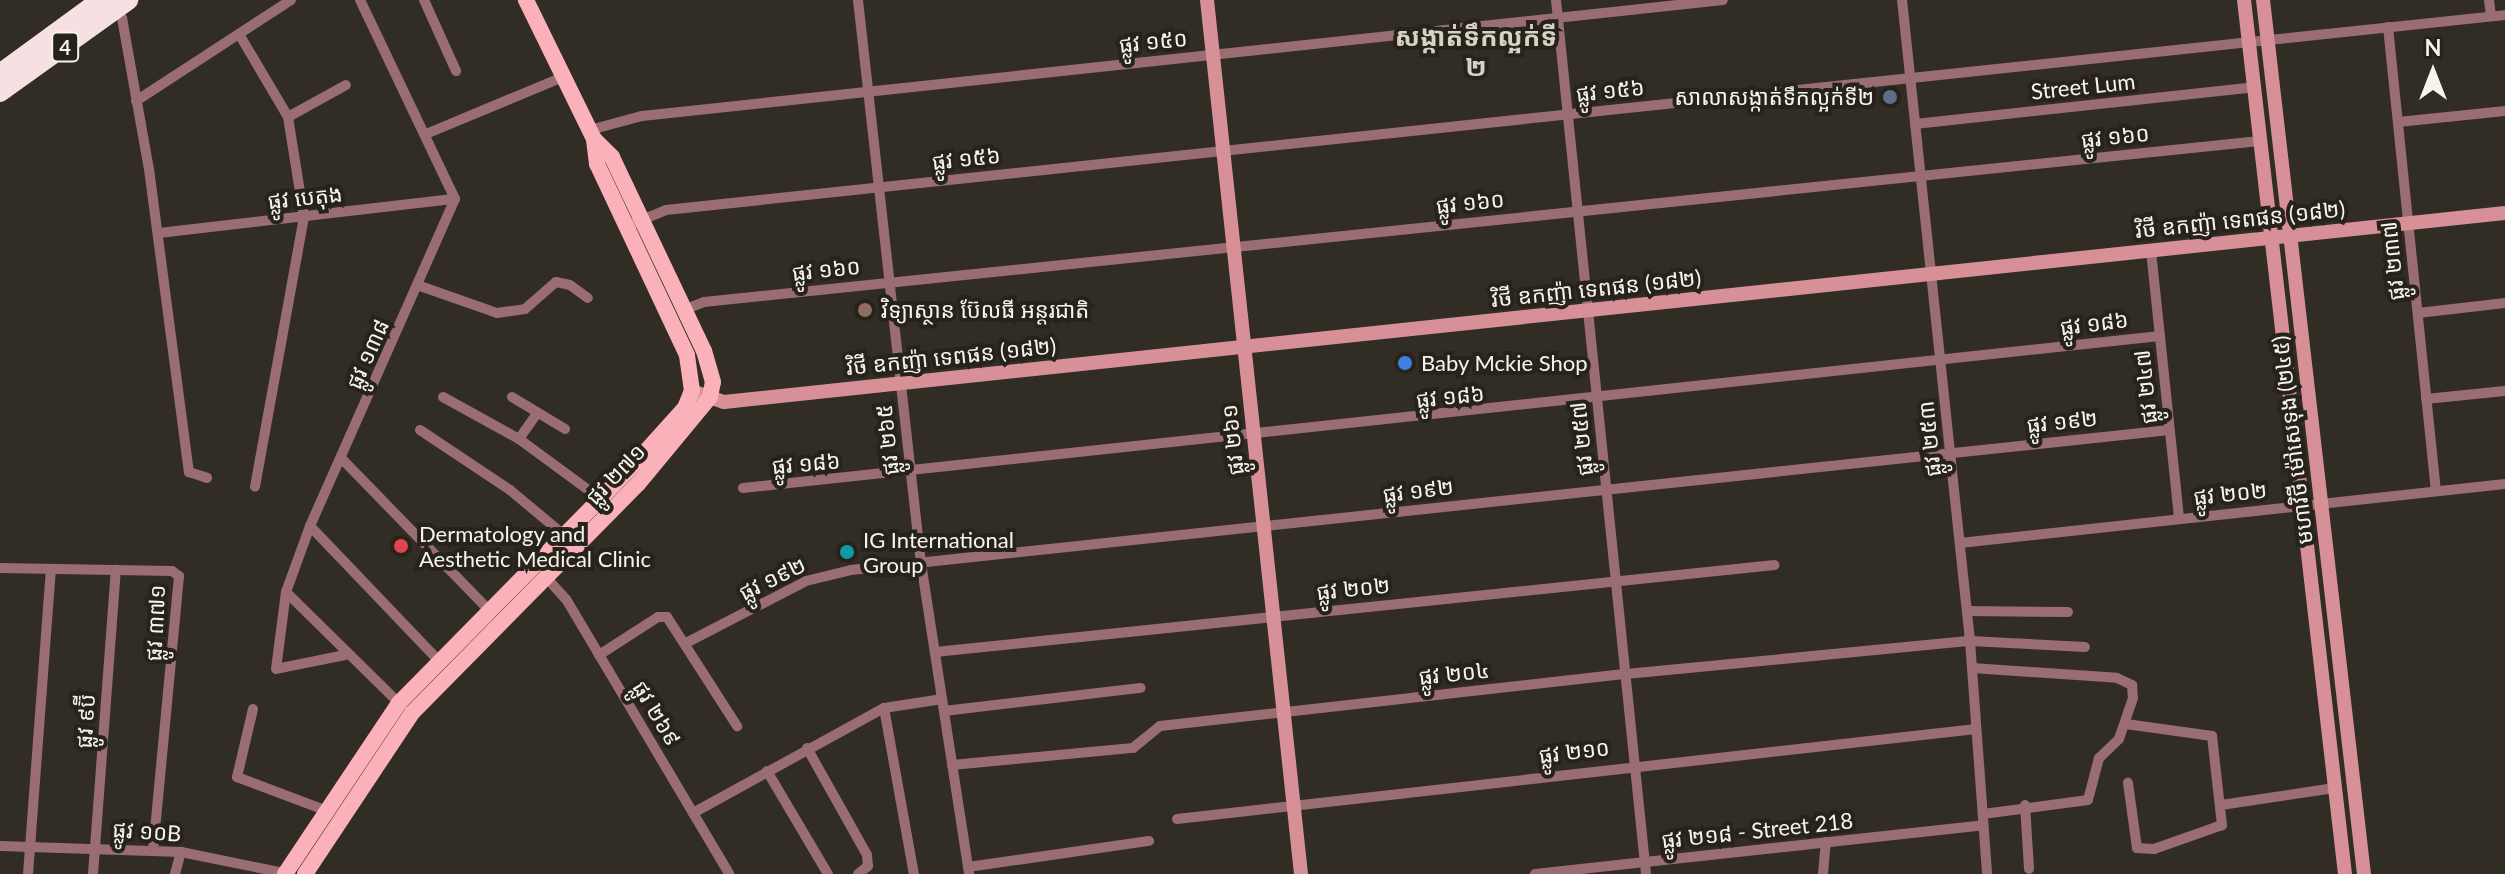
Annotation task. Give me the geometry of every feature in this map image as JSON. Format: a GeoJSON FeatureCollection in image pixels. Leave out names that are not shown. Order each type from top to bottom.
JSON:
{"type":"FeatureCollection","features":[{"type":"Feature","properties":{"kind":"highway","name":"4"},"geometry":{"type":"LineString","coordinates":[[0,74],[115,3]]}},
{"type":"Feature","properties":{"kind":"highway","name":"4"},"geometry":{"type":"LineString","coordinates":[[0,92],[115,3]]}},
{"type":"Feature","properties":{"kind":"main road"},"geometry":{"type":"LineString","coordinates":[[526,0],[592,135],[612,157],[686,309],[711,372],[710,397]]}},
{"type":"Feature","properties":{"kind":"main road"},"geometry":{"type":"LineString","coordinates":[[592,135],[597,164],[687,355],[692,391]]}},
{"type":"Feature","properties":{"kind":"main road","name":"ផ្លូវ ២៧១"},"geometry":{"type":"LineString","coordinates":[[305,874],[412,713],[545,576],[678,415],[692,391]]}},
{"type":"Feature","properties":{"kind":"main road","name":"ផ្លូវ ២៧១"},"geometry":{"type":"LineString","coordinates":[[287,873],[325,810],[399,703],[437,659],[564,535],[606,504],[688,429],[710,397]]}},
{"type":"Feature","properties":{"kind":"street"},"geometry":{"type":"LineString","coordinates":[[136,101],[291,0]]}},
{"type":"Feature","properties":{"kind":"street"},"geometry":{"type":"LineString","coordinates":[[375,0],[362,4],[455,199]]}},
{"type":"Feature","properties":{"kind":"street"},"geometry":{"type":"LineString","coordinates":[[424,0],[456,71]]}},
{"type":"Feature","properties":{"kind":"street","name":"ផ្លូវ ២៦៥"},"geometry":{"type":"LineString","coordinates":[[858,0],[921,563],[969,870]]}},
{"type":"Feature","properties":{"kind":"street","name":"ផ្លូវ ២៦១"},"geometry":{"type":"LineString","coordinates":[[1207,0],[1301,874]]}},
{"type":"Feature","properties":{"kind":"street","name":"ផ្លូវ ២៥៧"},"geometry":{"type":"LineString","coordinates":[[1556,0],[1646,868]]}},
{"type":"Feature","properties":{"kind":"street","name":"ផ្លូវ ១៥០"},"geometry":{"type":"LineString","coordinates":[[592,135],[642,116],[1723,0]]}},
{"type":"Feature","properties":{"kind":"street","name":"ផ្លូវ ២៥៣"},"geometry":{"type":"LineString","coordinates":[[1902,0],[1970,641],[1987,874]]}},
{"type":"Feature","properties":{"kind":"street","name":"មហាវិថី ម៉ៅសេទុង (២៤៥)"},"geometry":{"type":"LineString","coordinates":[[2244,0],[2345,874]]}},
{"type":"Feature","properties":{"kind":"street","name":"មហាវិថី ម៉ៅសេទុង (២៤៥)"},"geometry":{"type":"LineString","coordinates":[[2263,0],[2364,874]]}},
{"type":"Feature","properties":{"kind":"street"},"geometry":{"type":"LineString","coordinates":[[2489,0],[2491,16]]}},
{"type":"Feature","properties":{"kind":"street"},"geometry":{"type":"LineString","coordinates":[[115,3],[122,18],[159,233],[189,472],[207,478]]}},
{"type":"Feature","properties":{"kind":"street","name":"ផ្លូវ ១៥៦"},"geometry":{"type":"LineString","coordinates":[[627,226],[666,210],[2505,15]]}},
{"type":"Feature","properties":{"kind":"street","name":"ផ្លូវ ២៣៧"},"geometry":{"type":"LineString","coordinates":[[2388,27],[2436,491]]}},
{"type":"Feature","properties":{"kind":"street"},"geometry":{"type":"LineString","coordinates":[[239,34],[288,117],[304,217],[255,487]]}},
{"type":"Feature","properties":{"kind":"street"},"geometry":{"type":"LineString","coordinates":[[426,134],[563,77]]}},
{"type":"Feature","properties":{"kind":"street"},"geometry":{"type":"LineString","coordinates":[[288,117],[346,85]]}},
{"type":"Feature","properties":{"kind":"street","name":"Street Lum"},"geometry":{"type":"LineString","coordinates":[[1915,124],[2254,87]]}},
{"type":"Feature","properties":{"kind":"street"},"geometry":{"type":"LineString","coordinates":[[2398,122],[2505,111]]}},
{"type":"Feature","properties":{"kind":"street","name":"ផ្លូវ ១៦០"},"geometry":{"type":"LineString","coordinates":[[686,309],[704,302],[2260,141]]}},
{"type":"Feature","properties":{"kind":"street","name":"ផ្លូវ បេតុង"},"geometry":{"type":"LineString","coordinates":[[159,233],[455,199]]}},
{"type":"Feature","properties":{"kind":"street","name":"ផ្លូវ ១៣៨"},"geometry":{"type":"LineString","coordinates":[[345,655],[276,669],[286,592],[310,526],[343,460],[455,199]]}},
{"type":"Feature","properties":{"kind":"street","name":"វិថី ឧកញ៉ា ទេពផន (១៨២)"},"geometry":{"type":"LineString","coordinates":[[692,391],[724,402],[2505,213]]}},
{"type":"Feature","properties":{"kind":"street","name":"ផ្លូវ ២៤៧"},"geometry":{"type":"LineString","coordinates":[[2151,251],[2179,519]]}},
{"type":"Feature","properties":{"kind":"street"},"geometry":{"type":"LineString","coordinates":[[420,286],[497,313],[525,309],[556,282],[570,285],[588,298]]}},
{"type":"Feature","properties":{"kind":"street"},"geometry":{"type":"LineString","coordinates":[[2418,313],[2505,303]]}},
{"type":"Feature","properties":{"kind":"street","name":"ផ្លូវ ១៨៦"},"geometry":{"type":"LineString","coordinates":[[743,488],[1253,437],[2160,336]]}},
{"type":"Feature","properties":{"kind":"street"},"geometry":{"type":"LineString","coordinates":[[2426,399],[2505,391]]}},
{"type":"Feature","properties":{"kind":"street"},"geometry":{"type":"LineString","coordinates":[[443,397],[519,439],[606,504]]}},
{"type":"Feature","properties":{"kind":"street"},"geometry":{"type":"LineString","coordinates":[[512,397],[565,429]]}},
{"type":"Feature","properties":{"kind":"street"},"geometry":{"type":"LineString","coordinates":[[519,439],[537,413]]}},
{"type":"Feature","properties":{"kind":"street"},"geometry":{"type":"LineString","coordinates":[[420,430],[510,490],[564,535]]}},
{"type":"Feature","properties":{"kind":"street","name":"ផ្លូវ ១៩២"},"geometry":{"type":"LineString","coordinates":[[686,643],[815,577],[1606,488],[2170,430]]}},
{"type":"Feature","properties":{"kind":"street"},"geometry":{"type":"LineString","coordinates":[[343,460],[487,608]]}},
{"type":"Feature","properties":{"kind":"street","name":"ផ្លូវ ២០២"},"geometry":{"type":"LineString","coordinates":[[1960,543],[2505,484]]}},
{"type":"Feature","properties":{"kind":"street"},"geometry":{"type":"LineString","coordinates":[[310,526],[437,659]]}},
{"type":"Feature","properties":{"kind":"street","name":"ផ្លូវ ២០២"},"geometry":{"type":"LineString","coordinates":[[935,652],[1775,565]]}},
{"type":"Feature","properties":{"kind":"street","name":"ផ្លូវ ៣៧១"},"geometry":{"type":"LineString","coordinates":[[0,568],[172,571],[179,576],[153,850]]}},
{"type":"Feature","properties":{"kind":"street"},"geometry":{"type":"LineString","coordinates":[[28,874],[51,569]]}},
{"type":"Feature","properties":{"kind":"street","name":"ផ្លូវ ៩ប៊ី"},"geometry":{"type":"LineString","coordinates":[[93,874],[116,570]]}},
{"type":"Feature","properties":{"kind":"street","name":"ផ្លូវ ២៦៩"},"geometry":{"type":"LineString","coordinates":[[545,576],[566,599],[729,874]]}},
{"type":"Feature","properties":{"kind":"street"},"geometry":{"type":"LineString","coordinates":[[286,592],[345,655],[399,703]]}},
{"type":"Feature","properties":{"kind":"street"},"geometry":{"type":"LineString","coordinates":[[1967,611],[2068,612]]}},
{"type":"Feature","properties":{"kind":"street"},"geometry":{"type":"LineString","coordinates":[[599,655],[663,615],[686,643],[737,726]]}},
{"type":"Feature","properties":{"kind":"street","name":"ផ្លូវ ២០៤"},"geometry":{"type":"LineString","coordinates":[[952,765],[1133,748],[1155,727],[1626,674],[1970,641],[2085,647]]}},
{"type":"Feature","properties":{"kind":"street"},"geometry":{"type":"LineString","coordinates":[[1972,668],[2127,681],[2133,698],[2126,724],[2210,734],[2221,805],[2218,828],[2154,849],[2137,848],[2128,783]]}},
{"type":"Feature","properties":{"kind":"street"},"geometry":{"type":"LineString","coordinates":[[944,711],[1141,688]]}},
{"type":"Feature","properties":{"kind":"street"},"geometry":{"type":"LineString","coordinates":[[693,813],[884,708],[942,699]]}},
{"type":"Feature","properties":{"kind":"street"},"geometry":{"type":"LineString","coordinates":[[884,708],[914,874]]}},
{"type":"Feature","properties":{"kind":"street"},"geometry":{"type":"LineString","coordinates":[[253,709],[237,777],[325,810]]}},
{"type":"Feature","properties":{"kind":"street","name":"ផ្លូវ ២១៨ - Street 218"},"geometry":{"type":"LineString","coordinates":[[1535,874],[1646,868],[1983,820],[2025,805],[2088,800],[2099,758],[2115,745],[2126,724]]}},
{"type":"Feature","properties":{"kind":"street","name":"ផ្លូវ ២១០"},"geometry":{"type":"LineString","coordinates":[[1177,819],[1635,764],[1976,729]]}},
{"type":"Feature","properties":{"kind":"street"},"geometry":{"type":"LineString","coordinates":[[807,748],[867,855],[868,866],[858,874]]}},
{"type":"Feature","properties":{"kind":"street"},"geometry":{"type":"LineString","coordinates":[[767,771],[828,874]]}},
{"type":"Feature","properties":{"kind":"street"},"geometry":{"type":"LineString","coordinates":[[2221,805],[2335,788]]}},
{"type":"Feature","properties":{"kind":"street"},"geometry":{"type":"LineString","coordinates":[[2025,805],[2029,869]]}},
{"type":"Feature","properties":{"kind":"street"},"geometry":{"type":"LineString","coordinates":[[969,870],[1149,841]]}},
{"type":"Feature","properties":{"kind":"street"},"geometry":{"type":"LineString","coordinates":[[1823,874],[1826,842]]}},
{"type":"Feature","properties":{"kind":"street","name":"ផ្លូវ ១០B"},"geometry":{"type":"LineString","coordinates":[[0,846],[181,852],[287,873]]}},
{"type":"Feature","properties":{"kind":"street"},"geometry":{"type":"LineString","coordinates":[[175,874],[181,852]]}},
{"type":"Feature","properties":{"kind":"place","name":"សាលាសង្កាត់ទឹកល្អក់ទី២"},"geometry":{"type":"Point","coordinates":[1890,97]}},
{"type":"Feature","properties":{"kind":"place","name":"វិទ្យាស្ថាន ប៊ែលធី អន្ដរជាតិ"},"geometry":{"type":"Point","coordinates":[865,310]}},
{"type":"Feature","properties":{"kind":"place","name":"Baby Mckie Shop"},"geometry":{"type":"Point","coordinates":[1405,363]}},
{"type":"Feature","properties":{"kind":"place","name":"Dermatology and Aesthetic Medical Clinic"},"geometry":{"type":"Point","coordinates":[401,546]}},
{"type":"Feature","properties":{"kind":"place","name":"IG International Group"},"geometry":{"type":"Point","coordinates":[847,552]}},
{"type":"Feature","properties":{"kind":"district","name":"សង្កាត់ទឹកល្អក់ទី ២"},"geometry":{"type":"Point","coordinates":[1476,52]}}]}
